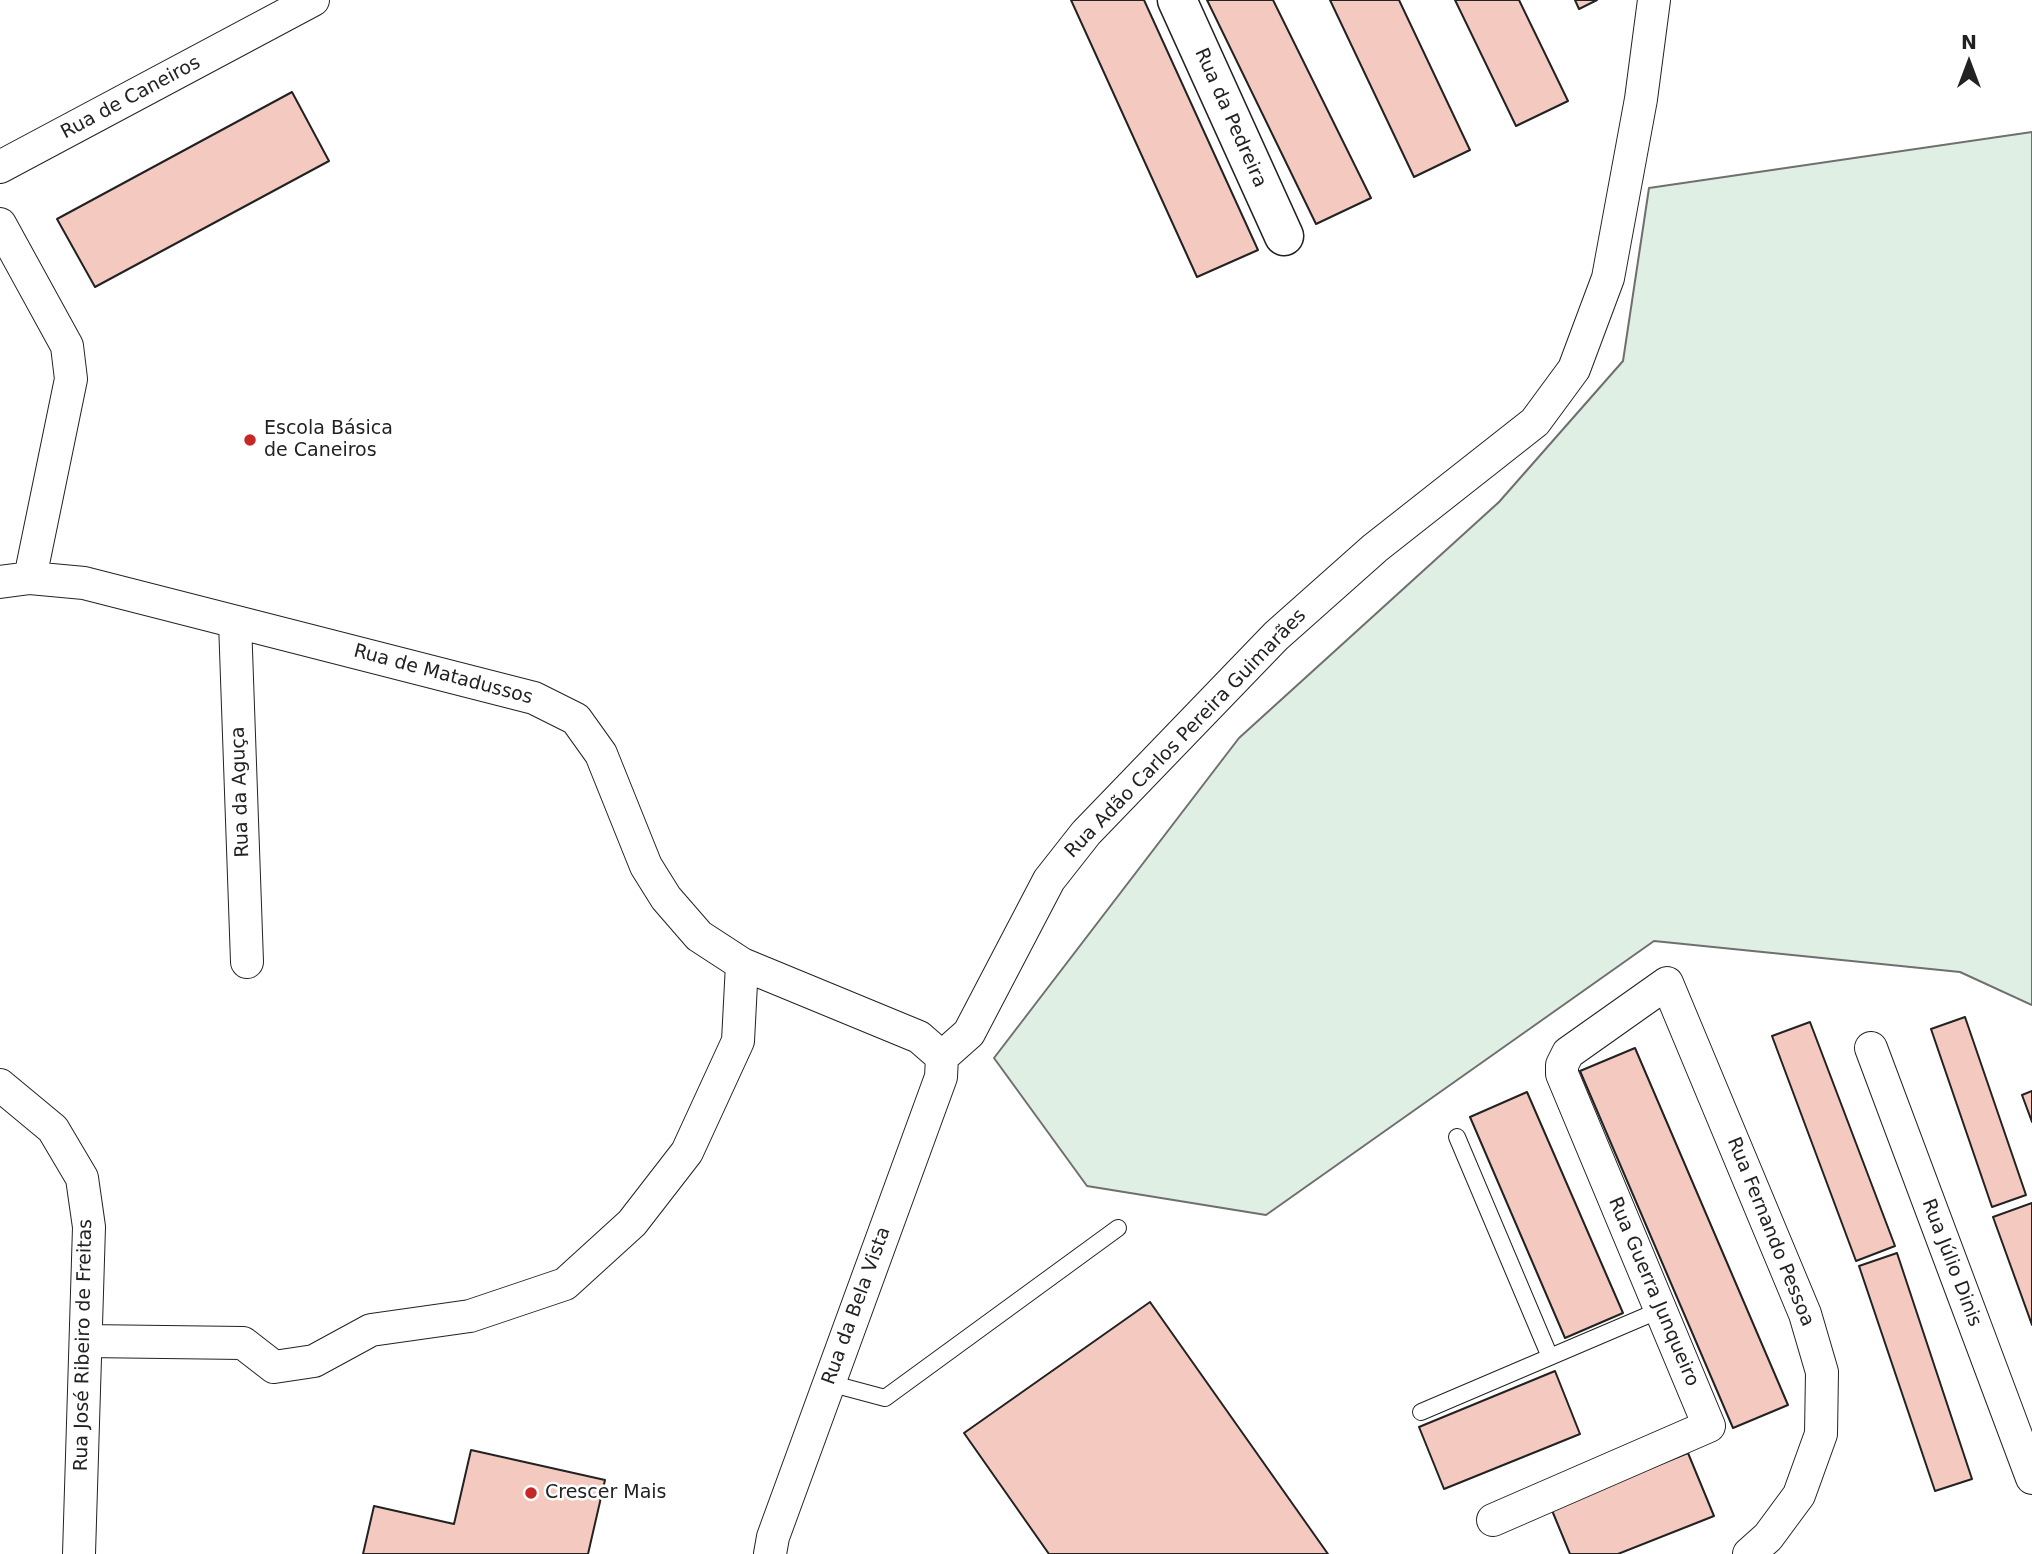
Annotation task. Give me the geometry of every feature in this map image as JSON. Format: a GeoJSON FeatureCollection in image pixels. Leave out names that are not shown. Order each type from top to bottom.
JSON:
{"type":"FeatureCollection","features":[{"type":"Feature","properties":{"kind":"street","name":"Rua de Caneiros"},"geometry":{"type":"LineString","coordinates":[[0,167],[313,0]]}},
{"type":"Feature","properties":{"kind":"street","name":"Rua da Pedreira"},"geometry":{"type":"LineString","coordinates":[[1177,0],[1284,236]]}},
{"type":"Feature","properties":{"kind":"street","name":"Rua Adão Carlos Pereira Guimarães"},"geometry":{"type":"LineString","coordinates":[[942,1057],[969,1033],[1049,880],[1086,833],[1276,636],[1375,548],[1535,422],[1574,369],[1608,278],[1640,99],[1654,0]]}},
{"type":"Feature","properties":{"kind":"street"},"geometry":{"type":"LineString","coordinates":[[0,224],[67,346],[71,379],[15,580]]}},
{"type":"Feature","properties":{"kind":"street","name":"Rua de Matadussos"},"geometry":{"type":"LineString","coordinates":[[15,580],[84,583],[534,698],[576,719],[601,754],[646,866],[666,898],[699,936],[742,964],[919,1037],[942,1057]]}},
{"type":"Feature","properties":{"kind":"street","name":"Rua da Aguça"},"geometry":{"type":"LineString","coordinates":[[235,622],[247,962]]}},
{"type":"Feature","properties":{"kind":"street"},"geometry":{"type":"LineString","coordinates":[[86,1341],[243,1343],[274,1367],[314,1362],[371,1330],[470,1316],[565,1284],[632,1223],[687,1152],[738,1041],[742,964]]}},
{"type":"Feature","properties":{"kind":"street","name":"Rua Guerra Junqueiro"},"geometry":{"type":"LineString","coordinates":[[1493,1520],[1709,1426],[1562,1074],[1562,1065],[1568,1053],[1667,983]]}},
{"type":"Feature","properties":{"kind":"street","name":"Rua Fernando Pessoa"},"geometry":{"type":"LineString","coordinates":[[1667,983],[1805,1314],[1822,1373],[1821,1434],[1799,1495],[1768,1537],[1749,1554]]}},
{"type":"Feature","properties":{"kind":"street","name":"Rua Júlio Dinis"},"geometry":{"type":"LineString","coordinates":[[1871,1048],[2032,1478]]}},
{"type":"Feature","properties":{"kind":"street","name":"Rua da Bela Vista"},"geometry":{"type":"LineString","coordinates":[[769,1554],[941,1077],[942,1057]]}},
{"type":"Feature","properties":{"kind":"street","name":"Rua José Ribeiro de Freitas"},"geometry":{"type":"LineString","coordinates":[[0,1086],[53,1129],[82,1178],[89,1227],[79,1554]]}},
{"type":"Feature","properties":{"kind":"lane"},"geometry":{"type":"LineString","coordinates":[[1457,1137],[1550,1357]]}},
{"type":"Feature","properties":{"kind":"lane"},"geometry":{"type":"LineString","coordinates":[[829,1383],[885,1398],[1118,1228]]}},
{"type":"Feature","properties":{"kind":"lane"},"geometry":{"type":"LineString","coordinates":[[1421,1412],[1660,1310]]}},
{"type":"Feature","properties":{"kind":"green space"},"geometry":{"type":"Polygon","coordinates":[[[2032,132],[2032,1005],[1960,972],[1654,941],[1266,1215],[1087,1186],[994,1058],[1239,738],[1499,502],[1623,361],[1649,188],[2032,132]]]}},
{"type":"Feature","properties":{"kind":"building"},"geometry":{"type":"Polygon","coordinates":[[[1071,0],[1144,0],[1258,250],[1197,277],[1071,0]]]}},
{"type":"Feature","properties":{"kind":"building"},"geometry":{"type":"Polygon","coordinates":[[[1207,0],[1273,0],[1371,198],[1316,224],[1207,0]]]}},
{"type":"Feature","properties":{"kind":"building"},"geometry":{"type":"Polygon","coordinates":[[[1330,0],[1399,0],[1470,150],[1414,177],[1330,0]]]}},
{"type":"Feature","properties":{"kind":"building"},"geometry":{"type":"Polygon","coordinates":[[[1455,0],[1519,0],[1568,101],[1516,126],[1455,0]]]}},
{"type":"Feature","properties":{"kind":"building"},"geometry":{"type":"Polygon","coordinates":[[[1575,0],[1597,0],[1579,9],[1575,0]]]}},
{"type":"Feature","properties":{"kind":"building"},"geometry":{"type":"Polygon","coordinates":[[[292,92],[329,161],[95,287],[57,219],[292,92]]]}},
{"type":"Feature","properties":{"kind":"building"},"geometry":{"type":"Polygon","coordinates":[[[1965,1017],[2026,1195],[1992,1207],[1931,1029],[1965,1017]]]}},
{"type":"Feature","properties":{"kind":"building"},"geometry":{"type":"Polygon","coordinates":[[[1810,1022],[1895,1246],[1856,1261],[1772,1036],[1810,1022]]]}},
{"type":"Feature","properties":{"kind":"building"},"geometry":{"type":"Polygon","coordinates":[[[1635,1048],[1788,1405],[1733,1428],[1580,1071],[1635,1048]]]}},
{"type":"Feature","properties":{"kind":"building"},"geometry":{"type":"Polygon","coordinates":[[[2032,1091],[2032,1122],[2022,1095],[2032,1091]]]}},
{"type":"Feature","properties":{"kind":"building"},"geometry":{"type":"Polygon","coordinates":[[[1527,1092],[1623,1313],[1565,1338],[1470,1117],[1527,1092]]]}},
{"type":"Feature","properties":{"kind":"building"},"geometry":{"type":"Polygon","coordinates":[[[2032,1203],[2032,1325],[1993,1217],[2032,1203]]]}},
{"type":"Feature","properties":{"kind":"building"},"geometry":{"type":"Polygon","coordinates":[[[1897,1253],[1972,1479],[1935,1491],[1859,1266],[1897,1253]]]}},
{"type":"Feature","properties":{"kind":"building"},"geometry":{"type":"Polygon","coordinates":[[[1150,1302],[1328,1554],[1049,1554],[964,1433],[1150,1302]]]}},
{"type":"Feature","properties":{"kind":"building"},"geometry":{"type":"Polygon","coordinates":[[[1555,1371],[1580,1434],[1444,1489],[1419,1427],[1555,1371]]]}},
{"type":"Feature","properties":{"kind":"building","name":"Crescer Mais"},"geometry":{"type":"Polygon","coordinates":[[[471,1450],[605,1480],[588,1554],[363,1554],[374,1506],[454,1524],[471,1450]]]}},
{"type":"Feature","properties":{"kind":"building"},"geometry":{"type":"Polygon","coordinates":[[[1688,1453],[1714,1516],[1618,1554],[1570,1554],[1551,1508],[1688,1453]]]}},
{"type":"Feature","properties":{"kind":"place","name":"Escola Básica de Caneiros"},"geometry":{"type":"Point","coordinates":[250,440]}},
{"type":"Feature","properties":{"kind":"place","name":"Crescer Mais"},"geometry":{"type":"Point","coordinates":[531,1493]}}]}
